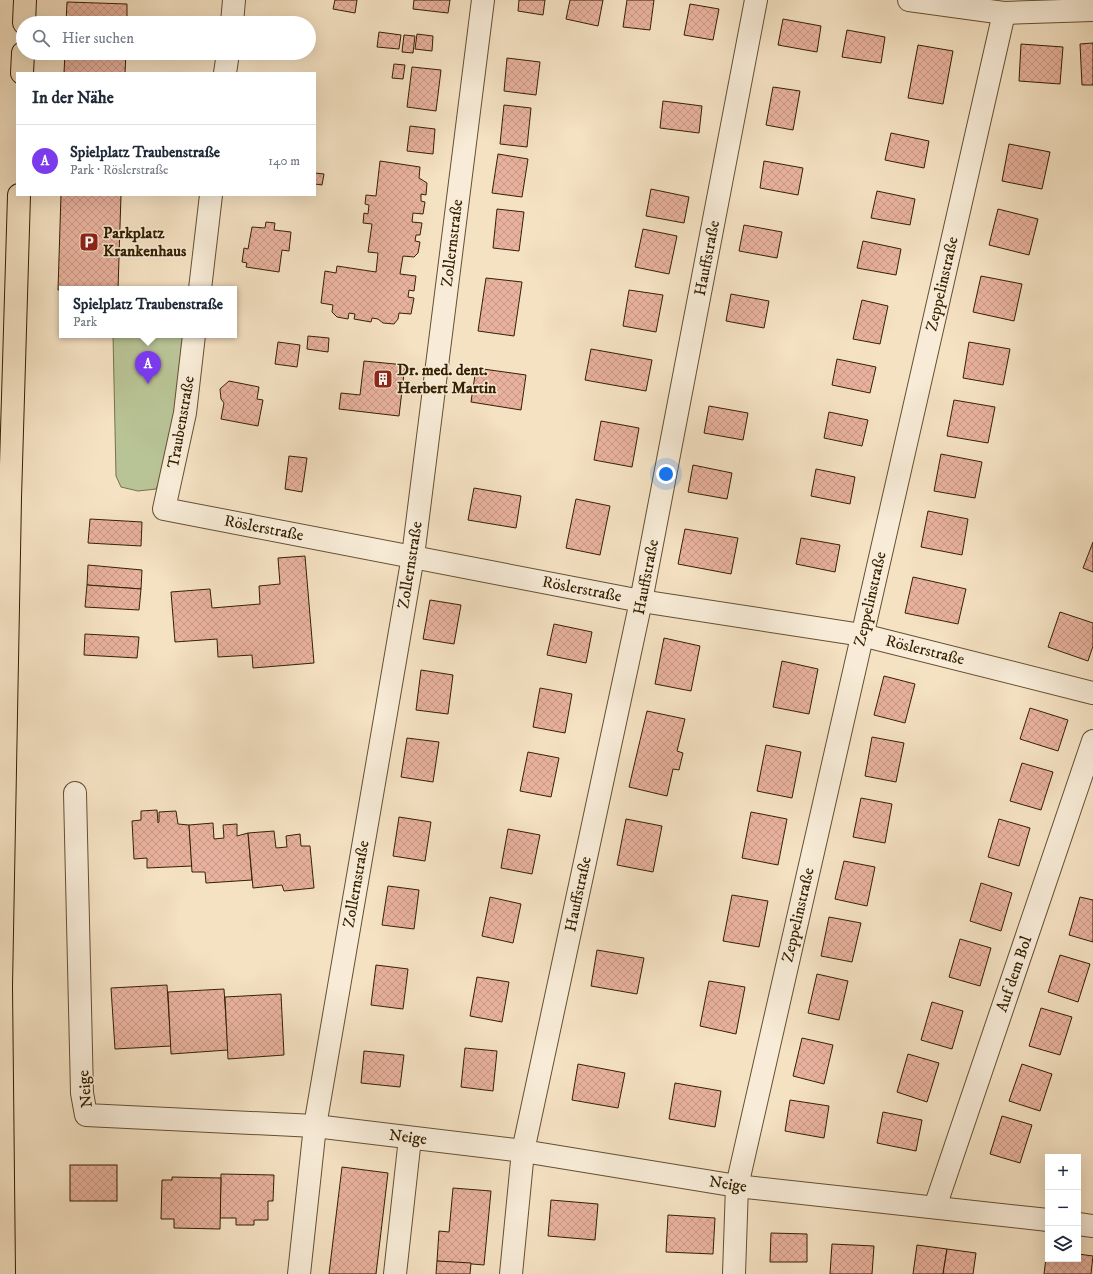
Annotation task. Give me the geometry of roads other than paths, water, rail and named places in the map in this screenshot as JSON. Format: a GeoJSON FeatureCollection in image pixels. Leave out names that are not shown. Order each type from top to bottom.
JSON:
{"type":"FeatureCollection","features":[{"type":"Feature","properties":{"kind":"highway"},"geometry":{"type":"LineString","coordinates":[[24,16],[25,0]]}},
{"type":"Feature","properties":{"kind":"highway"},"geometry":{"type":"LineString","coordinates":[[22,72],[23,60]]}},
{"type":"Feature","properties":{"kind":"highway"},"geometry":{"type":"LineString","coordinates":[[4,1274],[1,978],[10,498],[19,196]]}},
{"type":"Feature","properties":{"kind":"street"},"geometry":{"type":"LineString","coordinates":[[233,16],[234,0]]}},
{"type":"Feature","properties":{"kind":"street","name":"Zollernstraße"},"geometry":{"type":"LineString","coordinates":[[299,1274],[315,1126],[413,556],[483,0]]}},
{"type":"Feature","properties":{"kind":"street","name":"Hauffstraße"},"geometry":{"type":"LineString","coordinates":[[510,1274],[523,1151],[641,601],[756,0]]}},
{"type":"Feature","properties":{"kind":"street"},"geometry":{"type":"LineString","coordinates":[[909,0],[1004,13],[1090,7]]}},
{"type":"Feature","properties":{"kind":"street","name":"Zeppelinstraße"},"geometry":{"type":"LineString","coordinates":[[734,1274],[737,1186],[1004,13]]}},
{"type":"Feature","properties":{"kind":"street"},"geometry":{"type":"LineString","coordinates":[[226,72],[227,60]]}},
{"type":"Feature","properties":{"kind":"street"},"geometry":{"type":"LineString","coordinates":[[200,286],[211,196]]}},
{"type":"Feature","properties":{"kind":"street","name":"Traubenstraße"},"geometry":{"type":"LineString","coordinates":[[164,509],[185,413],[194,338]]}},
{"type":"Feature","properties":{"kind":"street","name":"Röslerstraße"},"geometry":{"type":"LineString","coordinates":[[164,509],[641,601],[862,634],[1093,693]]}},
{"type":"Feature","properties":{"kind":"street","name":"Auf dem Bol"},"geometry":{"type":"LineString","coordinates":[[934,1207],[1093,741]]}},
{"type":"Feature","properties":{"kind":"street","name":"Neige"},"geometry":{"type":"LineString","coordinates":[[75,793],[82,1093],[86,1115],[315,1126],[523,1151],[737,1186],[1045,1220]]}},
{"type":"Feature","properties":{"kind":"street"},"geometry":{"type":"LineString","coordinates":[[395,1274],[410,1138]]}},
{"type":"Feature","properties":{"kind":"street"},"geometry":{"type":"LineString","coordinates":[[1081,1224],[1093,1226]]}},
{"type":"Feature","properties":{"kind":"place","name":"Parkplatz Krankenhaus"},"geometry":{"type":"Point","coordinates":[89,242]}},
{"type":"Feature","properties":{"kind":"place","name":"Dr. med. dent. Herbert Martin"},"geometry":{"type":"Point","coordinates":[383,379]}},
{"type":"Feature","properties":{"kind":"place","name":"Spielplatz Traubenstraße"},"geometry":{"type":"Point","coordinates":[148,384]}}]}
